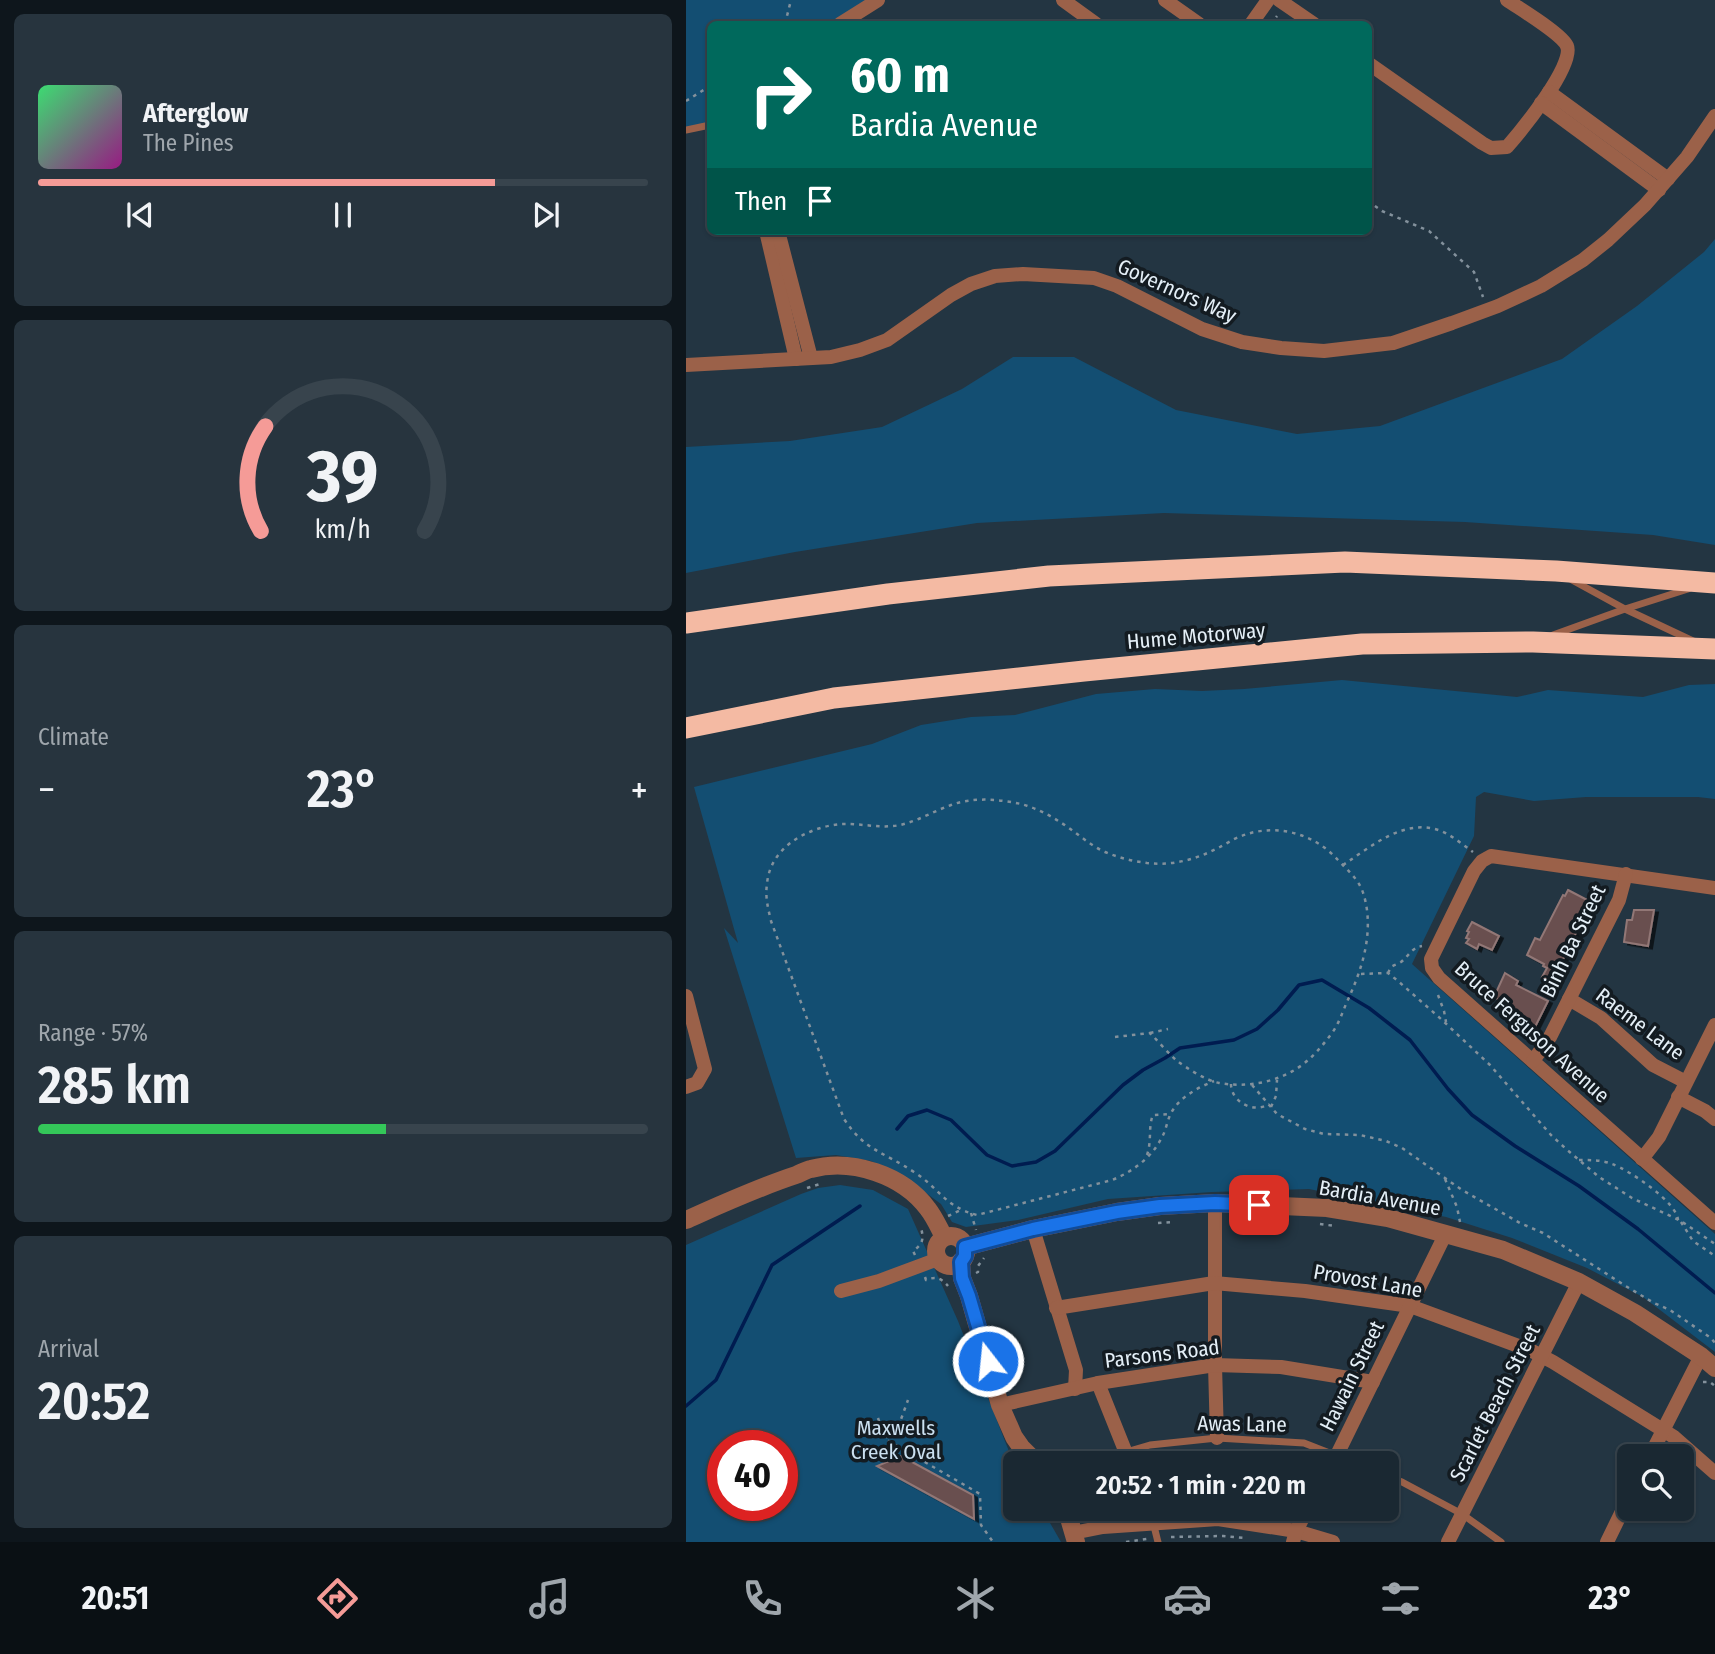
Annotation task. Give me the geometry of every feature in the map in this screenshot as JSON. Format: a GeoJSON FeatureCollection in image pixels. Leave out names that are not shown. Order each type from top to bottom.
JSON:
{"type":"FeatureCollection","features":[{"type":"Feature","properties":{"kind":"highway"},"geometry":{"type":"LineString","coordinates":[[686,623],[888,594],[1049,576],[1345,562],[1713,582]]}},
{"type":"Feature","properties":{"kind":"highway","name":"Hume Motorway"},"geometry":{"type":"LineString","coordinates":[[686,728],[834,698],[1362,645],[1533,642],[1711,649]]}},
{"type":"Feature","properties":{"kind":"street"},"geometry":{"type":"LineString","coordinates":[[845,21],[878,0]]}},
{"type":"Feature","properties":{"kind":"street"},"geometry":{"type":"LineString","coordinates":[[1063,0],[1092,21]]}},
{"type":"Feature","properties":{"kind":"street"},"geometry":{"type":"LineString","coordinates":[[1165,0],[1195,21]]}},
{"type":"Feature","properties":{"kind":"street"},"geometry":{"type":"LineString","coordinates":[[1253,21],[1268,0]]}},
{"type":"Feature","properties":{"kind":"street"},"geometry":{"type":"LineString","coordinates":[[1279,0],[1310,21]]}},
{"type":"Feature","properties":{"kind":"street"},"geometry":{"type":"LineString","coordinates":[[1372,66],[1492,148],[1507,146],[1545,97],[1566,65],[1569,54],[1560,37],[1507,0]]}},
{"type":"Feature","properties":{"kind":"street"},"geometry":{"type":"LineString","coordinates":[[1545,97],[1664,184]]}},
{"type":"Feature","properties":{"kind":"street","name":"Governors Way"},"geometry":{"type":"LineString","coordinates":[[686,365],[831,357],[850,352],[887,340],[971,284],[995,276],[1024,274],[1094,278],[1117,286],[1202,329],[1242,342],[1324,351],[1393,343],[1452,323],[1541,286],[1583,260],[1645,205],[1687,157],[1715,116]]}},
{"type":"Feature","properties":{"kind":"street"},"geometry":{"type":"LineString","coordinates":[[767,235],[804,359]]}},
{"type":"Feature","properties":{"kind":"street"},"geometry":{"type":"LineString","coordinates":[[779,235],[804,359]]}},
{"type":"Feature","properties":{"kind":"street","name":"Bruce Ferguson Avenue"},"geometry":{"type":"LineString","coordinates":[[1715,888],[1495,856],[1486,858],[1474,871],[1431,958],[1432,968],[1439,978],[1715,1223]]}},
{"type":"Feature","properties":{"kind":"street","name":"Binh Ba Street"},"geometry":{"type":"LineString","coordinates":[[1533,1061],[1550,1037],[1619,900],[1626,874]]}},
{"type":"Feature","properties":{"kind":"street"},"geometry":{"type":"LineString","coordinates":[[686,996],[705,1069],[697,1083],[686,1087]]}},
{"type":"Feature","properties":{"kind":"street","name":"Raeme Lane"},"geometry":{"type":"LineString","coordinates":[[1569,999],[1601,1018],[1653,1065],[1686,1083]]}},
{"type":"Feature","properties":{"kind":"street"},"geometry":{"type":"LineString","coordinates":[[1642,1159],[1659,1137],[1715,1025]]}},
{"type":"Feature","properties":{"kind":"street"},"geometry":{"type":"LineString","coordinates":[[1678,1097],[1715,1119]]}},
{"type":"Feature","properties":{"kind":"street"},"geometry":{"type":"LineString","coordinates":[[686,1220],[779,1180],[811,1169],[832,1166],[869,1170],[888,1177],[911,1191],[927,1207],[944,1237]]}},
{"type":"Feature","properties":{"kind":"street"},"geometry":{"type":"LineString","coordinates":[[1215,1203],[1214,1366],[1217,1438]]}},
{"type":"Feature","properties":{"kind":"street","name":"Bardia Avenue"},"geometry":{"type":"LineString","coordinates":[[963,1254],[1033,1229],[1160,1206],[1215,1203],[1327,1209],[1453,1229],[1579,1282],[1635,1313],[1708,1362]]}},
{"type":"Feature","properties":{"kind":"street"},"geometry":{"type":"LineString","coordinates":[[1033,1229],[1076,1370],[1075,1389]]}},
{"type":"Feature","properties":{"kind":"street","name":"Hawain Street"},"geometry":{"type":"LineString","coordinates":[[1339,1451],[1410,1306],[1453,1229]]}},
{"type":"Feature","properties":{"kind":"street"},"geometry":{"type":"LineString","coordinates":[[963,1254],[955,1266],[950,1266],[938,1259],[935,1249],[944,1237],[954,1237],[963,1242],[963,1254],[962,1278],[1000,1405],[1014,1437],[1025,1451]]}},
{"type":"Feature","properties":{"kind":"street"},"geometry":{"type":"LineString","coordinates":[[841,1291],[879,1281],[938,1259]]}},
{"type":"Feature","properties":{"kind":"street","name":"Scarlet Beach Street"},"geometry":{"type":"LineString","coordinates":[[1448,1542],[1579,1282]]}},
{"type":"Feature","properties":{"kind":"street","name":"Provost Lane"},"geometry":{"type":"LineString","coordinates":[[1056,1308],[1214,1283],[1305,1291],[1410,1306],[1543,1357],[1664,1430],[1715,1473]]}},
{"type":"Feature","properties":{"kind":"street"},"geometry":{"type":"LineString","coordinates":[[1656,1444],[1708,1362]]}},
{"type":"Feature","properties":{"kind":"street","name":"Parsons Road"},"geometry":{"type":"LineString","coordinates":[[1000,1405],[1098,1383],[1214,1366],[1281,1367],[1373,1382]]}},
{"type":"Feature","properties":{"kind":"street"},"geometry":{"type":"LineString","coordinates":[[1098,1383],[1126,1451]]}},
{"type":"Feature","properties":{"kind":"street"},"geometry":{"type":"LineString","coordinates":[[1069,1521],[1074,1538],[1129,1521]]}},
{"type":"Feature","properties":{"kind":"street"},"geometry":{"type":"LineString","coordinates":[[1226,1521],[1294,1537],[1333,1542]]}},
{"type":"Feature","properties":{"kind":"street"},"geometry":{"type":"LineString","coordinates":[[1294,1537],[1302,1521]]}},
{"type":"Feature","properties":{"kind":"street"},"geometry":{"type":"LineString","coordinates":[[1607,1542],[1617,1521]]}},
{"type":"Feature","properties":{"kind":"lane"},"geometry":{"type":"LineString","coordinates":[[686,130],[707,126]]}},
{"type":"Feature","properties":{"kind":"lane"},"geometry":{"type":"LineString","coordinates":[[1556,572],[1711,649]]}},
{"type":"Feature","properties":{"kind":"lane"},"geometry":{"type":"LineString","coordinates":[[1533,642],[1625,608],[1713,582]]}},
{"type":"Feature","properties":{"kind":"lane","name":"Awas Lane"},"geometry":{"type":"LineString","coordinates":[[1139,1451],[1150,1445],[1217,1438],[1304,1443],[1320,1451]]}},
{"type":"Feature","properties":{"kind":"lane"},"geometry":{"type":"LineString","coordinates":[[1399,1481],[1462,1514],[1500,1542]]}},
{"type":"Feature","properties":{"kind":"lane"},"geometry":{"type":"LineString","coordinates":[[1152,1521],[1158,1540]]}},
{"type":"Feature","properties":{"kind":"path"},"geometry":{"type":"LineString","coordinates":[[786,21],[791,0]]}},
{"type":"Feature","properties":{"kind":"path"},"geometry":{"type":"LineString","coordinates":[[686,101],[707,88]]}},
{"type":"Feature","properties":{"kind":"path"},"geometry":{"type":"LineString","coordinates":[[1372,204],[1382,211],[1429,231],[1474,272],[1488,309]]}},
{"type":"Feature","properties":{"kind":"path"},"geometry":{"type":"LineString","coordinates":[[1150,1033],[1176,1059],[1214,1081],[1251,1084],[1268,1082],[1295,1069],[1314,1054],[1335,1029],[1360,974],[1369,926],[1365,892],[1357,879],[1329,849],[1297,833],[1262,831],[1240,836],[1197,859],[1150,863],[1128,860],[1104,851],[1041,811],[1020,804],[975,799],[955,803],[901,824],[842,824],[818,827],[786,845],[774,862],[767,880],[766,897],[771,921],[844,1119],[862,1141],[915,1173],[955,1207],[977,1215],[1126,1174],[1156,1147],[1179,1103],[1192,1092],[1214,1081]]}},
{"type":"Feature","properties":{"kind":"path"},"geometry":{"type":"LineString","coordinates":[[1343,865],[1398,831],[1414,827],[1441,831],[1474,853]]}},
{"type":"Feature","properties":{"kind":"path"},"geometry":{"type":"LineString","coordinates":[[1388,973],[1391,967],[1401,962],[1410,951],[1423,946]]}},
{"type":"Feature","properties":{"kind":"path"},"geometry":{"type":"LineString","coordinates":[[1360,974],[1388,973],[1490,1065],[1551,1135],[1599,1177],[1715,1244]]}},
{"type":"Feature","properties":{"kind":"path"},"geometry":{"type":"LineString","coordinates":[[1115,1037],[1168,1028]]}},
{"type":"Feature","properties":{"kind":"path"},"geometry":{"type":"LineString","coordinates":[[1231,1083],[1230,1089],[1235,1097],[1258,1109],[1270,1105],[1276,1096],[1276,1078]]}},
{"type":"Feature","properties":{"kind":"path"},"geometry":{"type":"LineString","coordinates":[[1251,1084],[1283,1118],[1305,1129],[1324,1134],[1360,1135],[1402,1148],[1462,1190],[1543,1233],[1654,1303],[1670,1310],[1712,1338],[1715,1343]]}},
{"type":"Feature","properties":{"kind":"path"},"geometry":{"type":"LineString","coordinates":[[1146,1158],[1151,1142],[1153,1115],[1171,1114]]}},
{"type":"Feature","properties":{"kind":"path"},"geometry":{"type":"LineString","coordinates":[[1579,1160],[1611,1163],[1642,1180],[1673,1208],[1693,1241],[1715,1255]]}},
{"type":"Feature","properties":{"kind":"path"},"geometry":{"type":"LineString","coordinates":[[1445,1178],[1457,1207],[1453,1229]]}},
{"type":"Feature","properties":{"kind":"path"},"geometry":{"type":"LineString","coordinates":[[804,1188],[828,1182]]}},
{"type":"Feature","properties":{"kind":"path"},"geometry":{"type":"LineString","coordinates":[[914,1251],[923,1238],[922,1228],[917,1220]]}},
{"type":"Feature","properties":{"kind":"path"},"geometry":{"type":"LineString","coordinates":[[1148,1223],[1183,1221]]}},
{"type":"Feature","properties":{"kind":"path"},"geometry":{"type":"LineString","coordinates":[[1315,1223],[1341,1227]]}},
{"type":"Feature","properties":{"kind":"path"},"geometry":{"type":"LineString","coordinates":[[978,1272],[978,1266],[984,1258]]}},
{"type":"Feature","properties":{"kind":"path"},"geometry":{"type":"LineString","coordinates":[[885,1439],[890,1429],[900,1422],[908,1400]]}},
{"type":"Feature","properties":{"kind":"path"},"geometry":{"type":"LineString","coordinates":[[878,1418],[885,1439],[980,1494],[981,1525],[993,1542]]}},
{"type":"Feature","properties":{"kind":"path"},"geometry":{"type":"LineString","coordinates":[[1126,1542],[1223,1536],[1251,1538]]}},
{"type":"Feature","properties":{"kind":"green space"},"geometry":{"type":"Polygon","coordinates":[[[686,0],[879,0],[846,21],[707,21],[707,124],[686,130],[686,0]]]}},
{"type":"Feature","properties":{"kind":"green space"},"geometry":{"type":"Polygon","coordinates":[[[1715,239],[1715,545],[1653,535],[1465,522],[1164,513],[977,523],[795,552],[686,573],[686,447],[790,441],[882,427],[962,389],[1013,357],[1074,357],[1176,410],[1297,434],[1380,426],[1562,359],[1637,306],[1704,252],[1715,239]]]}},
{"type":"Feature","properties":{"kind":"green space"},"geometry":{"type":"Polygon","coordinates":[[[1342,680],[1517,697],[1548,690],[1643,697],[1689,685],[1715,684],[1715,799],[1586,797],[1534,801],[1484,792],[1476,797],[1474,836],[1412,964],[1715,1234],[1715,1352],[1643,1297],[1587,1268],[1512,1238],[1446,1217],[1309,1189],[1108,1199],[1018,1220],[966,1227],[952,1222],[941,1204],[903,1176],[871,1161],[836,1155],[796,1158],[724,928],[738,943],[694,787],[872,744],[921,725],[971,717],[1015,715],[1096,694],[1155,689],[1244,689],[1342,680]]]}},
{"type":"Feature","properties":{"kind":"green space","name":"Maxwells Creek Oval"},"geometry":{"type":"Polygon","coordinates":[[[840,1185],[873,1190],[908,1209],[958,1321],[1009,1451],[1003,1451],[1003,1521],[1049,1521],[1061,1542],[686,1542],[686,1245],[801,1194],[840,1185]]]}},
{"type":"Feature","properties":{"kind":"building"},"geometry":{"type":"Polygon","coordinates":[[[1568,890],[1591,902],[1552,982],[1542,977],[1547,968],[1544,964],[1527,955],[1535,938],[1540,940],[1568,890]]]}},
{"type":"Feature","properties":{"kind":"building"},"geometry":{"type":"Polygon","coordinates":[[[1634,910],[1654,910],[1648,946],[1624,942],[1627,920],[1632,920],[1634,910]]]}},
{"type":"Feature","properties":{"kind":"building"},"geometry":{"type":"Polygon","coordinates":[[[1472,922],[1499,936],[1492,950],[1479,944],[1477,949],[1466,943],[1469,939],[1466,938],[1469,932],[1467,931],[1472,922]]]}},
{"type":"Feature","properties":{"kind":"building"},"geometry":{"type":"Polygon","coordinates":[[[1505,973],[1518,981],[1516,985],[1548,1001],[1533,1031],[1518,1025],[1522,1018],[1510,1012],[1511,1010],[1506,1008],[1508,1005],[1494,997],[1505,973]]]}},
{"type":"Feature","properties":{"kind":"building"},"geometry":{"type":"Polygon","coordinates":[[[901,1456],[973,1495],[974,1519],[877,1466],[901,1456]]]}},
{"type":"Feature","properties":{"kind":"waterway"},"geometry":{"type":"LineString","coordinates":[[897,1129],[908,1116],[927,1110],[951,1120],[987,1155],[1012,1166],[1036,1162],[1055,1151],[1123,1085],[1143,1070],[1180,1048],[1234,1040],[1257,1029],[1299,985],[1322,980],[1369,1008],[1410,1040],[1472,1115],[1638,1229],[1715,1293]]}},
{"type":"Feature","properties":{"kind":"waterway"},"geometry":{"type":"LineString","coordinates":[[686,1406],[716,1380],[772,1265],[860,1206]]}},
{"type":"Feature","properties":{"kind":"route"},"geometry":{"type":"LineString","coordinates":[[988,1361],[962,1278],[961,1262],[965,1256],[965,1247],[1033,1229],[1117,1212],[1215,1203],[1259,1205]]}}]}
